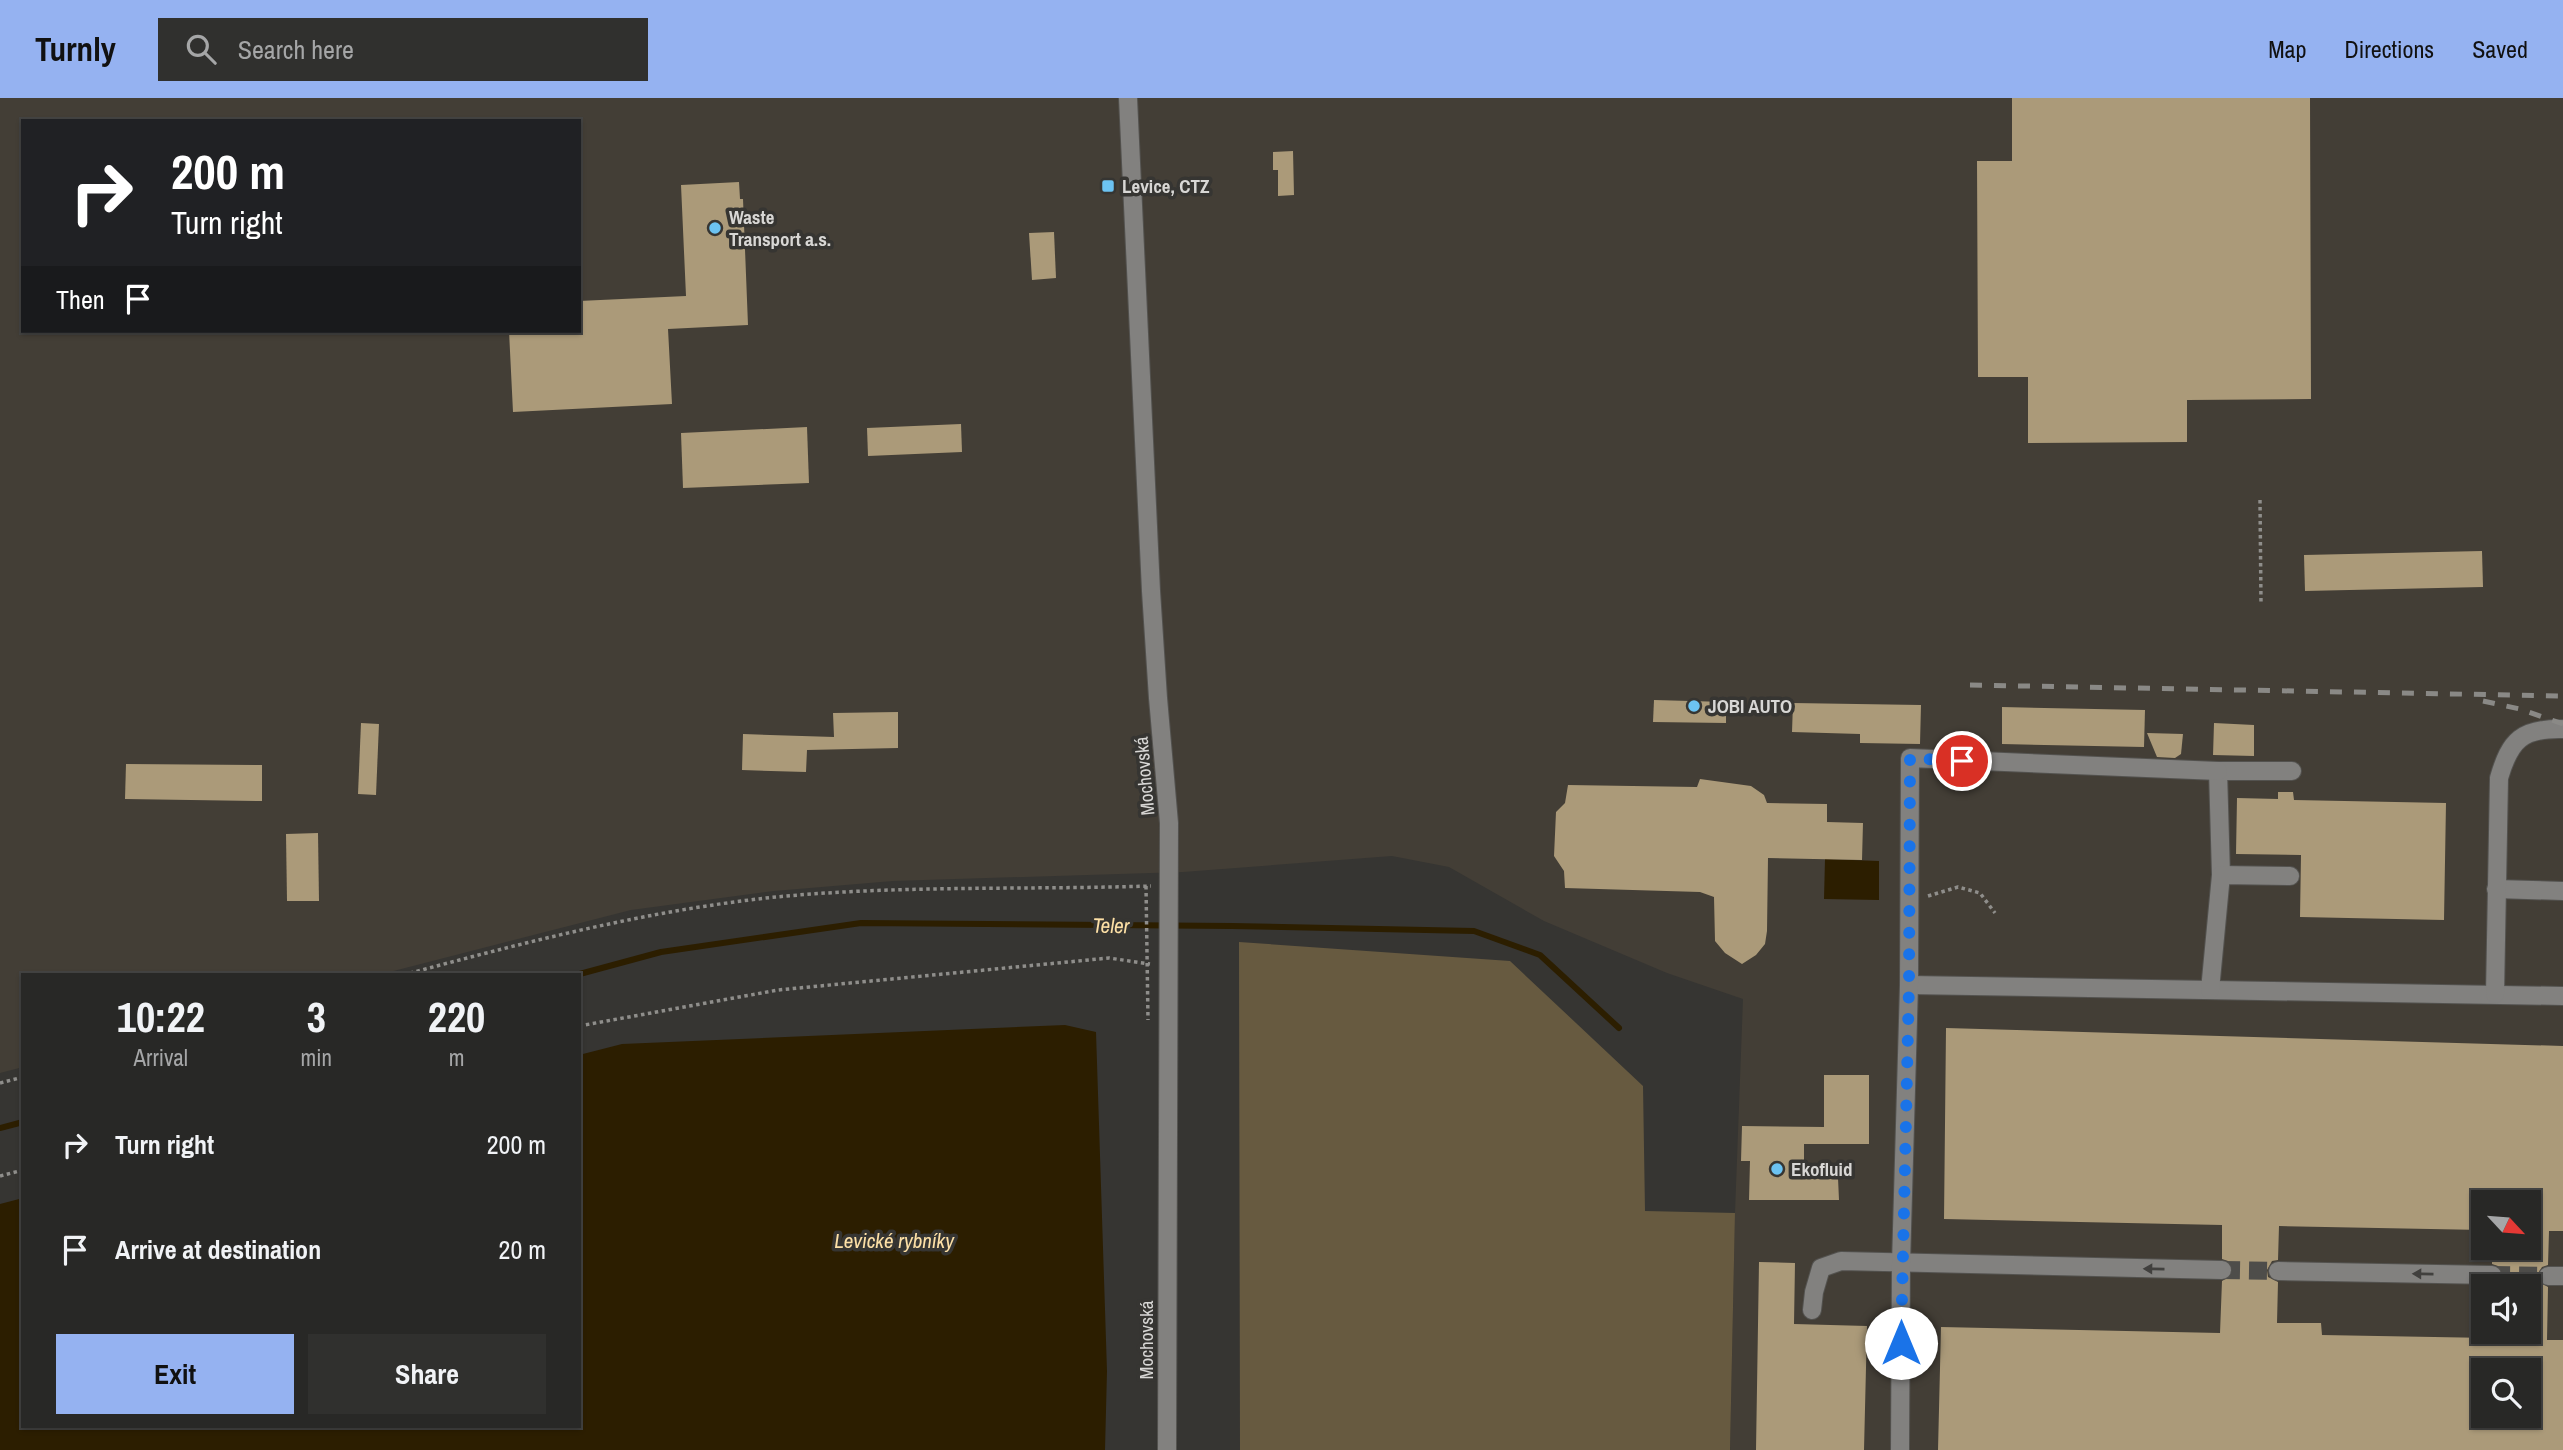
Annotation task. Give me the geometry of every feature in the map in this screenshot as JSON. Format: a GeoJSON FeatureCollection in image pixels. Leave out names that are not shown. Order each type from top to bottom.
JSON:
{"type":"FeatureCollection","features":[{"type":"Feature","properties":{"kind":"street","name":"Mochovská"},"geometry":{"type":"LineString","coordinates":[[1128,98],[1143,440],[1158,698],[1169,823],[1167,1450]]}},
{"type":"Feature","properties":{"kind":"street"},"geometry":{"type":"LineString","coordinates":[[2495,994],[2499,778],[2506,755],[2524,734],[2546,728],[2563,729]]}},
{"type":"Feature","properties":{"kind":"street"},"geometry":{"type":"LineString","coordinates":[[1900,1450],[1901,1264],[1909,985],[1910,758],[2218,771],[2292,771]]}},
{"type":"Feature","properties":{"kind":"street"},"geometry":{"type":"LineString","coordinates":[[2210,990],[2221,875],[2218,771]]}},
{"type":"Feature","properties":{"kind":"street"},"geometry":{"type":"LineString","coordinates":[[2221,875],[2290,876]]}},
{"type":"Feature","properties":{"kind":"street"},"geometry":{"type":"LineString","coordinates":[[2496,888],[2563,891]]}},
{"type":"Feature","properties":{"kind":"street"},"geometry":{"type":"LineString","coordinates":[[1909,985],[2563,996]]}},
{"type":"Feature","properties":{"kind":"street"},"geometry":{"type":"LineString","coordinates":[[1812,1310],[1821,1268],[1841,1261],[2222,1270]]}},
{"type":"Feature","properties":{"kind":"street"},"geometry":{"type":"LineString","coordinates":[[2278,1271],[2471,1275]]}},
{"type":"Feature","properties":{"kind":"path"},"geometry":{"type":"LineString","coordinates":[[2260,500],[2261,603]]}},
{"type":"Feature","properties":{"kind":"path"},"geometry":{"type":"LineString","coordinates":[[410,973],[547,936],[691,909],[776,897],[885,890],[1170,885]]}},
{"type":"Feature","properties":{"kind":"path"},"geometry":{"type":"LineString","coordinates":[[1146,886],[1146,939]]}},
{"type":"Feature","properties":{"kind":"path"},"geometry":{"type":"LineString","coordinates":[[1910,904],[1937,892],[1958,887],[1980,893],[1995,913]]}},
{"type":"Feature","properties":{"kind":"path"},"geometry":{"type":"LineString","coordinates":[[581,1026],[778,990],[1109,958],[1170,956]]}},
{"type":"Feature","properties":{"kind":"path"},"geometry":{"type":"LineString","coordinates":[[0,1083],[21,1078]]}},
{"type":"Feature","properties":{"kind":"path"},"geometry":{"type":"LineString","coordinates":[[0,1175],[21,1170]]}},
{"type":"Feature","properties":{"kind":"shaded area"},"geometry":{"type":"Polygon","coordinates":[[[0,98],[2563,98],[2563,1450],[1730,1450],[1743,999],[1667,973],[1544,921],[1449,867],[1392,856],[1183,872],[893,881],[774,891],[631,910],[386,973],[21,973],[21,1068],[0,1073],[0,98]]]}},
{"type":"Feature","properties":{"kind":"shaded area"},"geometry":{"type":"Polygon","coordinates":[[[1239,942],[1510,961],[1643,1086],[1645,1211],[1735,1213],[1730,1450],[1240,1450],[1239,942]]]}},
{"type":"Feature","properties":{"kind":"water"},"geometry":{"type":"Polygon","coordinates":[[[1825,859],[1879,861],[1879,900],[1824,899],[1825,859]]]}},
{"type":"Feature","properties":{"kind":"water","name":"Levické rybníky"},"geometry":{"type":"Polygon","coordinates":[[[1065,1025],[1096,1032],[1107,1371],[1105,1450],[0,1450],[0,1204],[21,1199],[21,1428],[581,1428],[581,1054],[622,1044],[1065,1025]]]}},
{"type":"Feature","properties":{"kind":"building"},"geometry":{"type":"Polygon","coordinates":[[[2012,98],[2310,98],[2311,399],[2187,400],[2187,442],[2028,443],[2028,377],[1978,377],[1977,161],[2012,161],[2012,98]]]}},
{"type":"Feature","properties":{"kind":"building"},"geometry":{"type":"Polygon","coordinates":[[[1293,151],[1294,195],[1278,196],[1278,170],[1273,170],[1273,152],[1293,151]]]}},
{"type":"Feature","properties":{"kind":"building"},"geometry":{"type":"Polygon","coordinates":[[[739,182],[740,199],[743,199],[748,325],[668,329],[672,404],[513,412],[509,333],[581,333],[581,301],[686,296],[681,185],[739,182]]]}},
{"type":"Feature","properties":{"kind":"building"},"geometry":{"type":"Polygon","coordinates":[[[1054,232],[1056,278],[1032,280],[1029,233],[1054,232]]]}},
{"type":"Feature","properties":{"kind":"building"},"geometry":{"type":"Polygon","coordinates":[[[961,424],[962,452],[868,456],[867,428],[961,424]]]}},
{"type":"Feature","properties":{"kind":"building"},"geometry":{"type":"Polygon","coordinates":[[[807,427],[809,483],[683,488],[681,433],[807,427]]]}},
{"type":"Feature","properties":{"kind":"building"},"geometry":{"type":"Polygon","coordinates":[[[2482,551],[2483,587],[2305,591],[2304,555],[2482,551]]]}},
{"type":"Feature","properties":{"kind":"building"},"geometry":{"type":"Polygon","coordinates":[[[1654,700],[1726,702],[1726,723],[1653,722],[1654,700]]]}},
{"type":"Feature","properties":{"kind":"building"},"geometry":{"type":"Polygon","coordinates":[[[1793,703],[1921,705],[1920,744],[1860,743],[1860,734],[1792,732],[1793,703]]]}},
{"type":"Feature","properties":{"kind":"building"},"geometry":{"type":"Polygon","coordinates":[[[2002,707],[2145,710],[2144,747],[2002,744],[2002,707]]]}},
{"type":"Feature","properties":{"kind":"building"},"geometry":{"type":"Polygon","coordinates":[[[898,712],[898,748],[807,750],[806,772],[742,770],[743,734],[834,737],[833,713],[898,712]]]}},
{"type":"Feature","properties":{"kind":"building"},"geometry":{"type":"Polygon","coordinates":[[[361,723],[379,724],[376,795],[358,794],[361,723]]]}},
{"type":"Feature","properties":{"kind":"building"},"geometry":{"type":"Polygon","coordinates":[[[2214,723],[2254,725],[2254,756],[2213,755],[2214,723]]]}},
{"type":"Feature","properties":{"kind":"building"},"geometry":{"type":"Polygon","coordinates":[[[2147,733],[2183,734],[2181,754],[2175,758],[2157,757],[2147,733]]]}},
{"type":"Feature","properties":{"kind":"building"},"geometry":{"type":"Polygon","coordinates":[[[126,764],[262,765],[262,801],[125,799],[126,764]]]}},
{"type":"Feature","properties":{"kind":"building"},"geometry":{"type":"Polygon","coordinates":[[[1700,779],[1751,786],[1764,795],[1767,803],[1827,804],[1827,822],[1863,823],[1862,860],[1768,858],[1765,944],[1756,955],[1742,964],[1725,953],[1715,941],[1714,897],[1700,892],[1565,888],[1564,871],[1554,856],[1556,812],[1565,803],[1568,785],[1697,787],[1700,779]]]}},
{"type":"Feature","properties":{"kind":"building"},"geometry":{"type":"Polygon","coordinates":[[[2278,792],[2293,792],[2294,800],[2446,803],[2444,920],[2300,917],[2301,855],[2236,854],[2237,798],[2278,799],[2278,792]]]}},
{"type":"Feature","properties":{"kind":"building"},"geometry":{"type":"Polygon","coordinates":[[[318,833],[319,901],[287,901],[286,834],[318,833]]]}},
{"type":"Feature","properties":{"kind":"building"},"geometry":{"type":"Polygon","coordinates":[[[1946,1028],[2563,1046],[2563,1231],[2549,1231],[2548,1265],[2542,1267],[2538,1274],[2502,1274],[2498,1266],[2492,1264],[2492,1260],[2541,1260],[2541,1190],[2471,1190],[2471,1230],[2279,1226],[2278,1260],[2272,1261],[2267,1270],[2268,1277],[2278,1282],[2277,1323],[2321,1323],[2322,1335],[2471,1338],[2471,1344],[2541,1344],[2541,1283],[2548,1287],[2547,1340],[2563,1340],[2563,1450],[1938,1450],[1941,1327],[2220,1333],[2222,1281],[2231,1276],[2233,1270],[2228,1261],[2222,1259],[2222,1225],[1944,1219],[1946,1028]]]}},
{"type":"Feature","properties":{"kind":"building"},"geometry":{"type":"Polygon","coordinates":[[[1824,1075],[1869,1075],[1869,1144],[1804,1144],[1804,1177],[1838,1178],[1839,1200],[1749,1200],[1750,1161],[1741,1161],[1742,1126],[1824,1127],[1824,1075]]]}},
{"type":"Feature","properties":{"kind":"building"},"geometry":{"type":"Polygon","coordinates":[[[1759,1262],[1795,1263],[1794,1324],[1867,1326],[1864,1450],[1756,1450],[1759,1262]]]}},
{"type":"Feature","properties":{"kind":"waterway","name":"Teler"},"geometry":{"type":"LineString","coordinates":[[581,974],[661,952],[861,923],[1474,931],[1540,955],[1619,1028]]}},
{"type":"Feature","properties":{"kind":"waterway","name":"Teler"},"geometry":{"type":"LineString","coordinates":[[0,1128],[21,1123]]}},
{"type":"Feature","properties":{"kind":"tunnel"},"geometry":{"type":"LineString","coordinates":[[2222,1270],[2278,1271]]}},
{"type":"Feature","properties":{"kind":"tunnel"},"geometry":{"type":"LineString","coordinates":[[2541,1276],[2548,1276]]}},
{"type":"Feature","properties":{"kind":"railway"},"geometry":{"type":"LineString","coordinates":[[1970,685],[2563,696]]}},
{"type":"Feature","properties":{"kind":"railway"},"geometry":{"type":"LineString","coordinates":[[2483,701],[2520,709],[2563,724]]}},
{"type":"Feature","properties":{"kind":"place","name":"Levice, CTZ"},"geometry":{"type":"Point","coordinates":[1108,186]}},
{"type":"Feature","properties":{"kind":"place","name":"Waste Transport a.s."},"geometry":{"type":"Point","coordinates":[715,228]}},
{"type":"Feature","properties":{"kind":"place","name":"JOBI AUTO"},"geometry":{"type":"Point","coordinates":[1694,706]}},
{"type":"Feature","properties":{"kind":"place","name":"Ekofluid"},"geometry":{"type":"Point","coordinates":[1777,1169]}},
{"type":"Feature","properties":{"kind":"route"},"geometry":{"type":"LineString","coordinates":[[1901,1343],[1909,985],[1910,758],[1962,761]]}}]}
